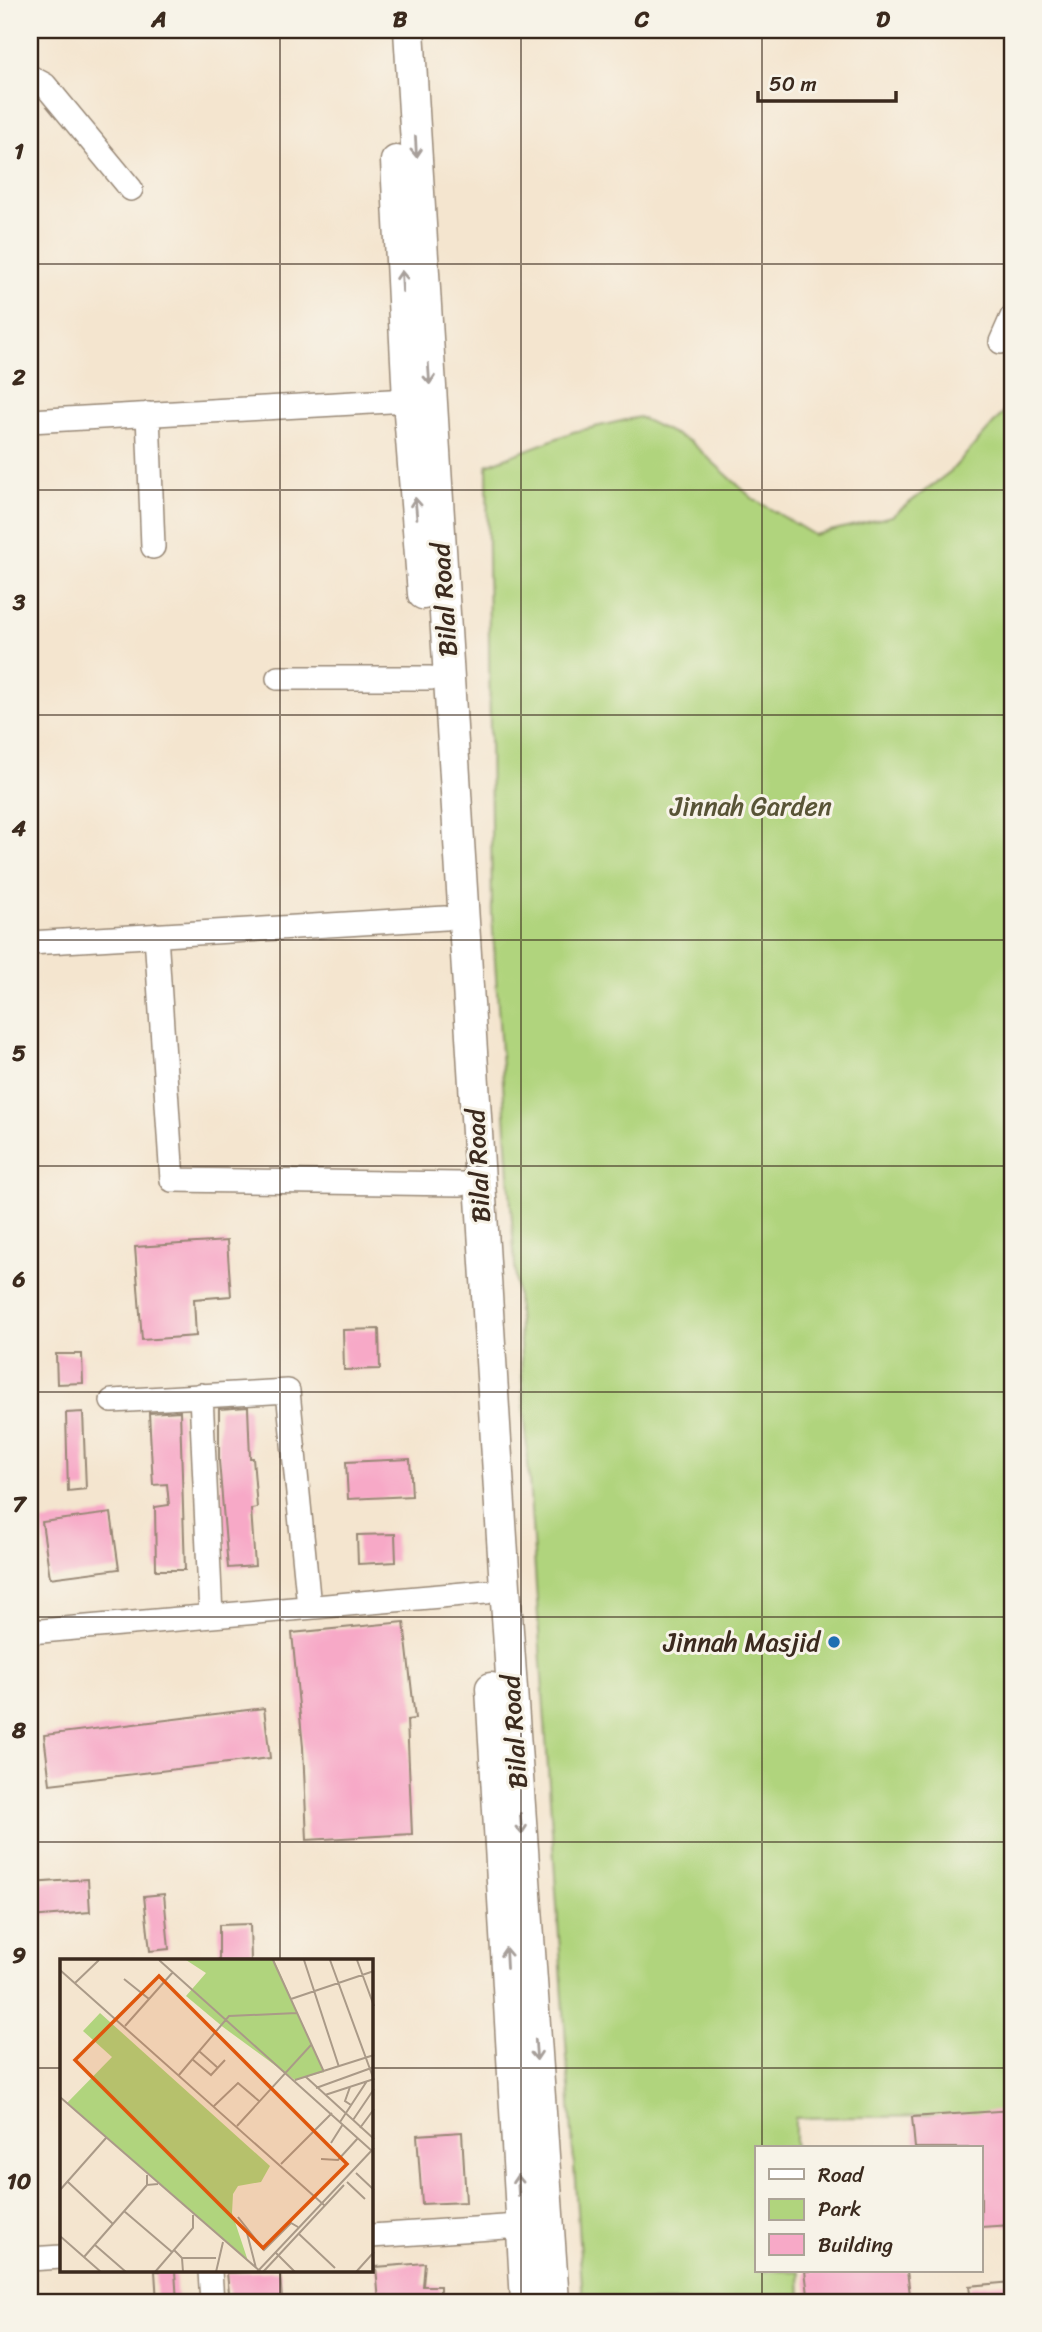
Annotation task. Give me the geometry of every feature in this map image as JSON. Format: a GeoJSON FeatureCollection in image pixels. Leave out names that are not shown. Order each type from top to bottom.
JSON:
{"type":"FeatureCollection","features":[{"type":"Feature","properties":{"kind":"main road","name":"Bilal Road"},"geometry":{"type":"LineString","coordinates":[[390,30],[408,400],[430,677],[445,918],[526,2302]]}},
{"type":"Feature","properties":{"kind":"main road","name":"Bilal Road"},"geometry":{"type":"LineString","coordinates":[[409,30],[505,1587],[554,2302]]}},
{"type":"Feature","properties":{"kind":"street"},"geometry":{"type":"LineString","coordinates":[[30,77],[45,85],[131,189]]}},
{"type":"Feature","properties":{"kind":"street"},"geometry":{"type":"LineString","coordinates":[[1001,342],[1012,317]]}},
{"type":"Feature","properties":{"kind":"street"},"geometry":{"type":"LineString","coordinates":[[30,421],[408,400]]}},
{"type":"Feature","properties":{"kind":"street"},"geometry":{"type":"LineString","coordinates":[[148,414],[153,547]]}},
{"type":"Feature","properties":{"kind":"street"},"geometry":{"type":"LineString","coordinates":[[278,678],[430,677]]}},
{"type":"Feature","properties":{"kind":"street"},"geometry":{"type":"LineString","coordinates":[[30,943],[445,918]]}},
{"type":"Feature","properties":{"kind":"street"},"geometry":{"type":"LineString","coordinates":[[156,935],[172,1180],[461,1184]]}},
{"type":"Feature","properties":{"kind":"street"},"geometry":{"type":"LineString","coordinates":[[112,1401],[288,1391],[309,1607]]}},
{"type":"Feature","properties":{"kind":"street"},"geometry":{"type":"LineString","coordinates":[[201,1395],[211,1616]]}},
{"type":"Feature","properties":{"kind":"street"},"geometry":{"type":"LineString","coordinates":[[30,1632],[486,1592]]}},
{"type":"Feature","properties":{"kind":"street"},"geometry":{"type":"LineString","coordinates":[[373,2236],[520,2226]]}},
{"type":"Feature","properties":{"kind":"street"},"geometry":{"type":"LineString","coordinates":[[30,2259],[60,2257]]}},
{"type":"Feature","properties":{"kind":"street"},"geometry":{"type":"LineString","coordinates":[[210,2272],[212,2302]]}},
{"type":"Feature","properties":{"kind":"green space","name":"Jinnah Garden"},"geometry":{"type":"Polygon","coordinates":[[[1012,403],[1012,2115],[795,2118],[795,2146],[755,2146],[755,2272],[800,2272],[801,2302],[583,2302],[492,916],[487,465],[573,432],[639,417],[691,442],[752,498],[814,535],[892,516],[951,471],[1012,403]]]}},
{"type":"Feature","properties":{"kind":"building"},"geometry":{"type":"Polygon","coordinates":[[[227,1241],[231,1296],[194,1299],[196,1336],[142,1340],[135,1247],[227,1241]]]}},
{"type":"Feature","properties":{"kind":"building"},"geometry":{"type":"Polygon","coordinates":[[[379,1329],[380,1369],[344,1370],[343,1330],[379,1329]]]}},
{"type":"Feature","properties":{"kind":"building"},"geometry":{"type":"Polygon","coordinates":[[[56,1354],[82,1354],[83,1383],[57,1384],[56,1354]]]}},
{"type":"Feature","properties":{"kind":"building"},"geometry":{"type":"Polygon","coordinates":[[[248,1407],[250,1458],[253,1458],[257,1508],[251,1509],[255,1566],[228,1568],[219,1461],[219,1409],[248,1407]]]}},
{"type":"Feature","properties":{"kind":"building"},"geometry":{"type":"Polygon","coordinates":[[[180,1411],[185,1570],[156,1570],[155,1507],[169,1505],[167,1484],[153,1485],[149,1413],[180,1411]]]}},
{"type":"Feature","properties":{"kind":"building"},"geometry":{"type":"Polygon","coordinates":[[[83,1412],[86,1489],[68,1491],[66,1413],[83,1412]]]}},
{"type":"Feature","properties":{"kind":"building"},"geometry":{"type":"Polygon","coordinates":[[[410,1459],[412,1496],[348,1499],[346,1462],[410,1459]]]}},
{"type":"Feature","properties":{"kind":"building"},"geometry":{"type":"Polygon","coordinates":[[[111,1513],[119,1569],[50,1578],[42,1522],[111,1513]]]}},
{"type":"Feature","properties":{"kind":"building"},"geometry":{"type":"Polygon","coordinates":[[[395,1534],[396,1562],[358,1564],[357,1535],[395,1534]]]}},
{"type":"Feature","properties":{"kind":"building"},"geometry":{"type":"Polygon","coordinates":[[[404,1622],[415,1719],[407,1720],[412,1834],[307,1840],[303,1747],[292,1633],[404,1622]]]}},
{"type":"Feature","properties":{"kind":"building"},"geometry":{"type":"Polygon","coordinates":[[[264,1708],[270,1758],[50,1784],[44,1735],[264,1708]]]}},
{"type":"Feature","properties":{"kind":"building"},"geometry":{"type":"Polygon","coordinates":[[[88,1879],[90,1912],[30,1917],[30,1883],[88,1879]]]}},
{"type":"Feature","properties":{"kind":"building"},"geometry":{"type":"Polygon","coordinates":[[[164,1894],[169,1949],[150,1951],[144,1896],[164,1894]]]}},
{"type":"Feature","properties":{"kind":"building"},"geometry":{"type":"Polygon","coordinates":[[[250,1924],[251,1959],[219,1959],[219,1925],[250,1924]]]}},
{"type":"Feature","properties":{"kind":"building"},"geometry":{"type":"Polygon","coordinates":[[[1012,2110],[1012,2225],[982,2227],[982,2146],[915,2146],[912,2117],[1012,2110]]]}},
{"type":"Feature","properties":{"kind":"building"},"geometry":{"type":"Polygon","coordinates":[[[462,2132],[466,2202],[422,2204],[417,2135],[462,2132]]]}},
{"type":"Feature","properties":{"kind":"building"},"geometry":{"type":"Polygon","coordinates":[[[425,2263],[423,2286],[440,2286],[440,2302],[379,2302],[376,2267],[425,2263]]]}},
{"type":"Feature","properties":{"kind":"building"},"geometry":{"type":"Polygon","coordinates":[[[155,2272],[175,2272],[177,2302],[157,2302],[155,2272]]]}},
{"type":"Feature","properties":{"kind":"building"},"geometry":{"type":"Polygon","coordinates":[[[280,2272],[282,2302],[230,2302],[227,2273],[280,2272]]]}},
{"type":"Feature","properties":{"kind":"building"},"geometry":{"type":"Polygon","coordinates":[[[805,2272],[907,2272],[911,2302],[809,2302],[805,2272]]]}},
{"type":"Feature","properties":{"kind":"building"},"geometry":{"type":"Polygon","coordinates":[[[1012,2282],[1012,2302],[971,2302],[969,2286],[1012,2282]]]}},
{"type":"Feature","properties":{"kind":"place","name":"Jinnah Masjid"},"geometry":{"type":"Point","coordinates":[834,1642]}}]}
